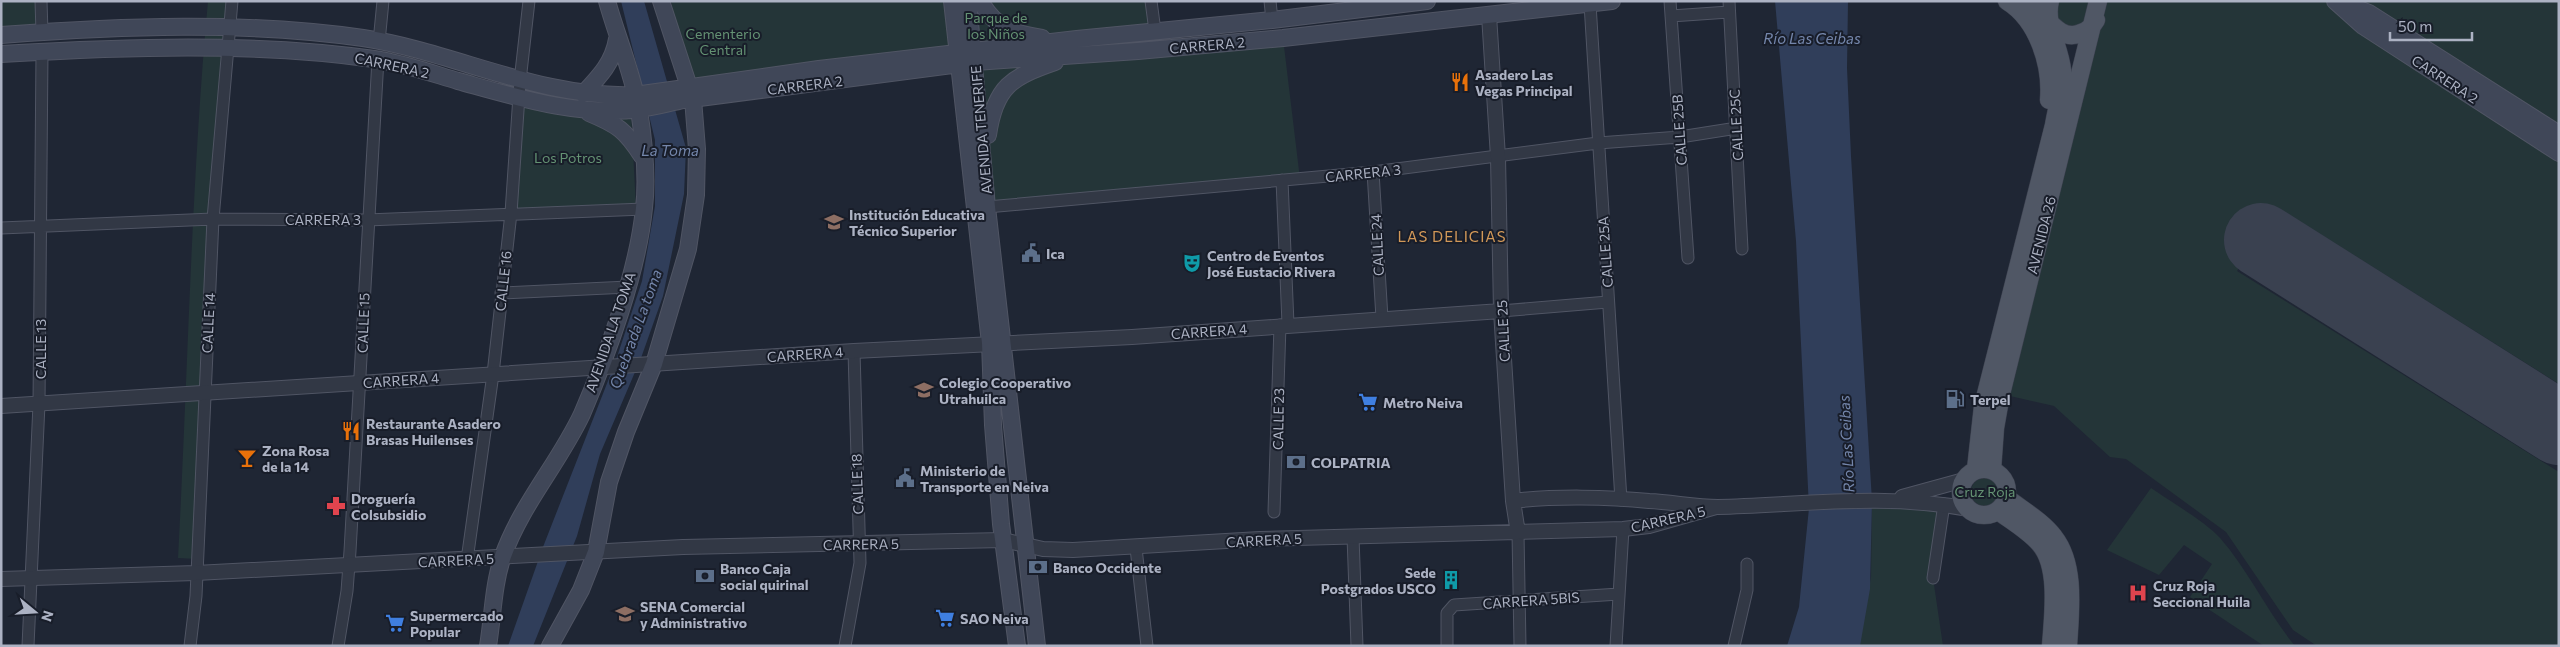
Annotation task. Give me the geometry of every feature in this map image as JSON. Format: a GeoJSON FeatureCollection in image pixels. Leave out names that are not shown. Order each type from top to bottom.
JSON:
{"type":"FeatureCollection","features":[{"type":"Feature","properties":{"kind":"main road","name":"AVENIDA LA TOMA"},"geometry":{"type":"LineString","coordinates":[[488,646],[496,583],[509,557],[530,503],[552,469],[606,368],[628,287],[644,209],[644,158],[640,102],[607,1]]}},
{"type":"Feature","properties":{"kind":"main road"},"geometry":{"type":"LineString","coordinates":[[550,646],[581,590],[609,482],[647,364],[688,250],[696,195],[697,149],[686,93],[661,1]]}},
{"type":"Feature","properties":{"kind":"main road","name":"AVENIDA TENERIFE"},"geometry":{"type":"LineString","coordinates":[[952,1],[966,58],[984,162],[996,343],[993,425],[1003,540],[1018,646]]}},
{"type":"Feature","properties":{"kind":"main road","name":"AVENIDA TENERIFE"},"geometry":{"type":"LineString","coordinates":[[968,1],[966,58],[996,343],[1025,544],[1036,646]]}},
{"type":"Feature","properties":{"kind":"main road"},"geometry":{"type":"LineString","coordinates":[[980,1],[990,17],[1002,28],[1023,35],[1077,39]]}},
{"type":"Feature","properties":{"kind":"main road","name":"CARRERA 2"},"geometry":{"type":"LineString","coordinates":[[1,54],[227,48],[378,59],[519,98],[640,102],[686,93],[966,58],[1077,39],[1272,20],[1374,4],[1427,1]]}},
{"type":"Feature","properties":{"kind":"main road","name":"CARRERA 2"},"geometry":{"type":"LineString","coordinates":[[966,58],[1074,56],[1283,38],[1612,1]]}},
{"type":"Feature","properties":{"kind":"main road"},"geometry":{"type":"LineString","coordinates":[[2007,1],[2029,21],[2046,61],[2049,78],[2048,112],[2040,150],[2039,183]]}},
{"type":"Feature","properties":{"kind":"main road"},"geometry":{"type":"LineString","coordinates":[[2025,1],[2058,30],[2068,35],[2080,34],[2093,25],[2103,1]]}},
{"type":"Feature","properties":{"kind":"main road","name":"AVENIDA 26"},"geometry":{"type":"LineString","coordinates":[[1977,473],[1983,406],[2061,88],[2062,70],[2048,11],[2050,1]]}},
{"type":"Feature","properties":{"kind":"main road","name":"AVENIDA 26"},"geometry":{"type":"LineString","coordinates":[[1968,509],[1960,495],[1977,473],[1995,428],[2001,394],[2098,1]]}},
{"type":"Feature","properties":{"kind":"main road","name":"CARRERA 2"},"geometry":{"type":"LineString","coordinates":[[2335,1],[2363,26],[2559,153]]}},
{"type":"Feature","properties":{"kind":"main road","name":"CARRERA 2"},"geometry":{"type":"LineString","coordinates":[[2339,1],[2368,13],[2559,134]]}},
{"type":"Feature","properties":{"kind":"main road","name":"CARRERA 2"},"geometry":{"type":"LineString","coordinates":[[1,34],[229,26],[379,42],[520,81],[582,101]]}},
{"type":"Feature","properties":{"kind":"main road"},"geometry":{"type":"LineString","coordinates":[[617,36],[615,52],[610,62],[582,101],[628,134],[644,158]]}},
{"type":"Feature","properties":{"kind":"main road"},"geometry":{"type":"LineString","coordinates":[[984,162],[990,115],[999,95],[1014,78],[1074,56]]}},
{"type":"Feature","properties":{"kind":"main road"},"geometry":{"type":"LineString","coordinates":[[1977,473],[2000,474],[2006,483],[2002,504]]}},
{"type":"Feature","properties":{"kind":"main road"},"geometry":{"type":"LineString","coordinates":[[1968,509],[1982,515],[2002,504]]}},
{"type":"Feature","properties":{"kind":"main road"},"geometry":{"type":"LineString","coordinates":[[2002,504],[2047,554],[2053,578],[2051,646]]}},
{"type":"Feature","properties":{"kind":"main road"},"geometry":{"type":"LineString","coordinates":[[2002,504],[2042,524],[2061,547],[2068,576],[2068,646]]}},
{"type":"Feature","properties":{"kind":"street"},"geometry":{"type":"LineString","coordinates":[[41,1],[42,32]]}},
{"type":"Feature","properties":{"kind":"street","name":"CALLE 14"},"geometry":{"type":"LineString","coordinates":[[190,646],[196,573],[213,219],[232,1]]}},
{"type":"Feature","properties":{"kind":"street"},"geometry":{"type":"LineString","coordinates":[[379,42],[383,1]]}},
{"type":"Feature","properties":{"kind":"street","name":"CALLE 16"},"geometry":{"type":"LineString","coordinates":[[467,560],[493,374],[511,212],[520,81],[529,1]]}},
{"type":"Feature","properties":{"kind":"street"},"geometry":{"type":"LineString","coordinates":[[1151,1],[1155,31]]}},
{"type":"Feature","properties":{"kind":"street"},"geometry":{"type":"LineString","coordinates":[[1270,1],[1272,20]]}},
{"type":"Feature","properties":{"kind":"street","name":"CALLE 25B"},"geometry":{"type":"LineString","coordinates":[[1670,1],[1688,258]]}},
{"type":"Feature","properties":{"kind":"street","name":"CALLE 25A"},"geometry":{"type":"LineString","coordinates":[[1590,4],[1620,500]]}},
{"type":"Feature","properties":{"kind":"street"},"geometry":{"type":"LineString","coordinates":[[1671,16],[1729,6]]}},
{"type":"Feature","properties":{"kind":"street","name":"CALLE 25C"},"geometry":{"type":"LineString","coordinates":[[1729,6],[1742,249]]}},
{"type":"Feature","properties":{"kind":"street","name":"CALLE 25"},"geometry":{"type":"LineString","coordinates":[[1489,15],[1498,157],[1501,310],[1513,501],[1518,533],[1520,646]]}},
{"type":"Feature","properties":{"kind":"street","name":"CALLE 13"},"geometry":{"type":"LineString","coordinates":[[28,646],[40,404],[42,52]]}},
{"type":"Feature","properties":{"kind":"street","name":"CALLE 15"},"geometry":{"type":"LineString","coordinates":[[338,646],[348,565],[378,59]]}},
{"type":"Feature","properties":{"kind":"street","name":"CARRERA 3"},"geometry":{"type":"LineString","coordinates":[[987,207],[1373,172],[1598,143],[1680,137],[1736,128]]}},
{"type":"Feature","properties":{"kind":"street","name":"CALLE 24"},"geometry":{"type":"LineString","coordinates":[[1373,172],[1382,318]]}},
{"type":"Feature","properties":{"kind":"street","name":"CALLE 23"},"geometry":{"type":"LineString","coordinates":[[1274,512],[1284,325],[1282,180]]}},
{"type":"Feature","properties":{"kind":"street","name":"CARRERA 3"},"geometry":{"type":"LineString","coordinates":[[1,228],[213,219],[367,220],[511,212],[644,209]]}},
{"type":"Feature","properties":{"kind":"street"},"geometry":{"type":"LineString","coordinates":[[501,294],[628,287]]}},
{"type":"Feature","properties":{"kind":"street","name":"CARRERA 4"},"geometry":{"type":"LineString","coordinates":[[1,406],[854,351],[1132,337],[1608,302]]}},
{"type":"Feature","properties":{"kind":"street","name":"CALLE 18"},"geometry":{"type":"LineString","coordinates":[[845,646],[860,563],[854,351]]}},
{"type":"Feature","properties":{"kind":"street","name":"CARRERA 5"},"geometry":{"type":"LineString","coordinates":[[1891,500],[1977,473]]}},
{"type":"Feature","properties":{"kind":"street","name":"CARRERA 5"},"geometry":{"type":"LineString","coordinates":[[1513,501],[1534,498],[1647,500],[1716,507],[1891,500],[1944,504],[1968,509]]}},
{"type":"Feature","properties":{"kind":"street"},"geometry":{"type":"LineString","coordinates":[[1647,500],[1654,505],[1657,512],[1655,521],[1649,526]]}},
{"type":"Feature","properties":{"kind":"street"},"geometry":{"type":"LineString","coordinates":[[1933,578],[1944,504]]}},
{"type":"Feature","properties":{"kind":"street","name":"CARRERA 5"},"geometry":{"type":"LineString","coordinates":[[1,579],[196,573],[683,547],[1003,540],[1043,549],[1136,548],[1260,540],[1623,530],[1649,526],[1716,507]]}},
{"type":"Feature","properties":{"kind":"street"},"geometry":{"type":"LineString","coordinates":[[1616,646],[1623,530]]}},
{"type":"Feature","properties":{"kind":"street"},"geometry":{"type":"LineString","coordinates":[[1353,537],[1357,646]]}},
{"type":"Feature","properties":{"kind":"street"},"geometry":{"type":"LineString","coordinates":[[1136,548],[1147,646]]}},
{"type":"Feature","properties":{"kind":"street"},"geometry":{"type":"LineString","coordinates":[[1734,646],[1747,590],[1747,564]]}},
{"type":"Feature","properties":{"kind":"street","name":"CARRERA 5BIS"},"geometry":{"type":"LineString","coordinates":[[1447,646],[1447,613],[1454,605],[1619,594]]}},
{"type":"Feature","properties":{"kind":"green space"},"geometry":{"type":"Polygon","coordinates":[[[1,1],[41,1],[42,32],[1,35],[1,1]]]}},
{"type":"Feature","properties":{"kind":"green space"},"geometry":{"type":"Polygon","coordinates":[[[208,1],[232,1],[197,559],[178,558],[194,210],[208,1]]]}},
{"type":"Feature","properties":{"kind":"green space","name":"Cementerio Central"},"geometry":{"type":"Polygon","coordinates":[[[671,1],[951,1],[958,53],[689,86],[671,1]]]}},
{"type":"Feature","properties":{"kind":"green space","name":"Parque de los Niños"},"geometry":{"type":"Polygon","coordinates":[[[968,1],[1151,1],[1155,31],[974,52],[968,1]]]}},
{"type":"Feature","properties":{"kind":"green space"},"geometry":{"type":"Polygon","coordinates":[[[2057,1],[2091,1],[2085,20],[2078,26],[2073,26],[2059,22],[2055,11],[2057,1]]]}},
{"type":"Feature","properties":{"kind":"green space"},"geometry":{"type":"Polygon","coordinates":[[[2104,1],[2335,1],[2559,153],[2559,384],[2279,208],[2237,271],[2559,472],[2559,646],[2317,646],[2293,630],[2226,532],[2126,459],[2110,457],[2054,406],[2010,396],[2104,1]]]}},
{"type":"Feature","properties":{"kind":"green space"},"geometry":{"type":"Polygon","coordinates":[[[2342,1],[2559,1],[2559,133],[2342,1]]]}},
{"type":"Feature","properties":{"kind":"green space"},"geometry":{"type":"Polygon","coordinates":[[[1283,38],[1300,179],[987,207],[975,62],[1283,38]]]}},
{"type":"Feature","properties":{"kind":"green space","name":"Los Potros"},"geometry":{"type":"Polygon","coordinates":[[[519,98],[631,112],[636,208],[511,213],[519,98]]]}},
{"type":"Feature","properties":{"kind":"green space","name":"Cruz Roja"},"geometry":{"type":"Polygon","coordinates":[[[1985,478],[1995,482],[1999,492],[1995,502],[1985,506],[1975,502],[1971,492],[1975,482],[1985,478]]]}},
{"type":"Feature","properties":{"kind":"green space"},"geometry":{"type":"Polygon","coordinates":[[[2151,488],[2197,519],[2220,538],[2240,564],[2295,646],[2264,646],[2190,597],[2212,564],[2184,545],[2159,575],[2107,550],[2151,488]]]}},
{"type":"Feature","properties":{"kind":"green space"},"geometry":{"type":"Polygon","coordinates":[[[1872,501],[1944,504],[1933,578],[1943,646],[1859,646],[1871,577],[1872,501]]]}},
{"type":"Feature","properties":{"kind":"water","name":"La Toma"},"geometry":{"type":"Polygon","coordinates":[[[621,1],[644,1],[686,148],[684,194],[663,296],[641,358],[600,454],[577,536],[533,646],[508,646],[543,547],[615,363],[642,281],[655,206],[655,140],[621,1]]]}},
{"type":"Feature","properties":{"kind":"water","name":"Río Las Ceibas"},"geometry":{"type":"Polygon","coordinates":[[[1775,1],[1848,1],[1847,68],[1851,156],[1872,501],[1870,589],[1860,646],[1787,646],[1799,607],[1809,508],[1796,241],[1775,1]]]}},
{"type":"Feature","properties":{"kind":"runway"},"geometry":{"type":"LineString","coordinates":[[2261,240],[2559,428]]}},
{"type":"Feature","properties":{"kind":"place","name":"Asadero Las Vegas Principal"},"geometry":{"type":"Point","coordinates":[1460,82]}},
{"type":"Feature","properties":{"kind":"place","name":"Institución Educativa Técnico Superior"},"geometry":{"type":"Point","coordinates":[834,222]}},
{"type":"Feature","properties":{"kind":"place","name":"Ica"},"geometry":{"type":"Point","coordinates":[1031,253]}},
{"type":"Feature","properties":{"kind":"place","name":"Centro de Eventos José Eustacio Rivera"},"geometry":{"type":"Point","coordinates":[1192,263]}},
{"type":"Feature","properties":{"kind":"place","name":"Colegio Cooperativo Utrahuilca"},"geometry":{"type":"Point","coordinates":[924,390]}},
{"type":"Feature","properties":{"kind":"place","name":"Terpel"},"geometry":{"type":"Point","coordinates":[1955,399]}},
{"type":"Feature","properties":{"kind":"place","name":"Metro Neiva"},"geometry":{"type":"Point","coordinates":[1368,402]}},
{"type":"Feature","properties":{"kind":"place","name":"Restaurante Asadero Brasas Huilenses"},"geometry":{"type":"Point","coordinates":[351,431]}},
{"type":"Feature","properties":{"kind":"place","name":"Zona Rosa de la 14"},"geometry":{"type":"Point","coordinates":[247,458]}},
{"type":"Feature","properties":{"kind":"place","name":"COLPATRIA"},"geometry":{"type":"Point","coordinates":[1296,462]}},
{"type":"Feature","properties":{"kind":"place","name":"Ministerio de Transporte en Neiva"},"geometry":{"type":"Point","coordinates":[905,478]}},
{"type":"Feature","properties":{"kind":"place","name":"Droguería Colsubsidio"},"geometry":{"type":"Point","coordinates":[336,506]}},
{"type":"Feature","properties":{"kind":"place","name":"Banco Occidente"},"geometry":{"type":"Point","coordinates":[1038,567]}},
{"type":"Feature","properties":{"kind":"place","name":"Banco Caja social quirinal"},"geometry":{"type":"Point","coordinates":[705,576]}},
{"type":"Feature","properties":{"kind":"place","name":"Sede Postgrados USCO"},"geometry":{"type":"Point","coordinates":[1451,580]}},
{"type":"Feature","properties":{"kind":"place","name":"Cruz Roja Seccional Huila"},"geometry":{"type":"Point","coordinates":[2138,593]}},
{"type":"Feature","properties":{"kind":"place","name":"SENA Comercial y Administrativo"},"geometry":{"type":"Point","coordinates":[625,614]}},
{"type":"Feature","properties":{"kind":"place","name":"SAO Neiva"},"geometry":{"type":"Point","coordinates":[945,618]}},
{"type":"Feature","properties":{"kind":"place","name":"Supermercado Popular"},"geometry":{"type":"Point","coordinates":[395,623]}},
{"type":"Feature","properties":{"kind":"district","name":"LAS DELICIAS"},"geometry":{"type":"Point","coordinates":[1452,236]}},
{"type":"Feature","properties":{"kind":"water label","name":"Quebrada La toma"},"geometry":{"type":"Point","coordinates":[635,329]}}]}
